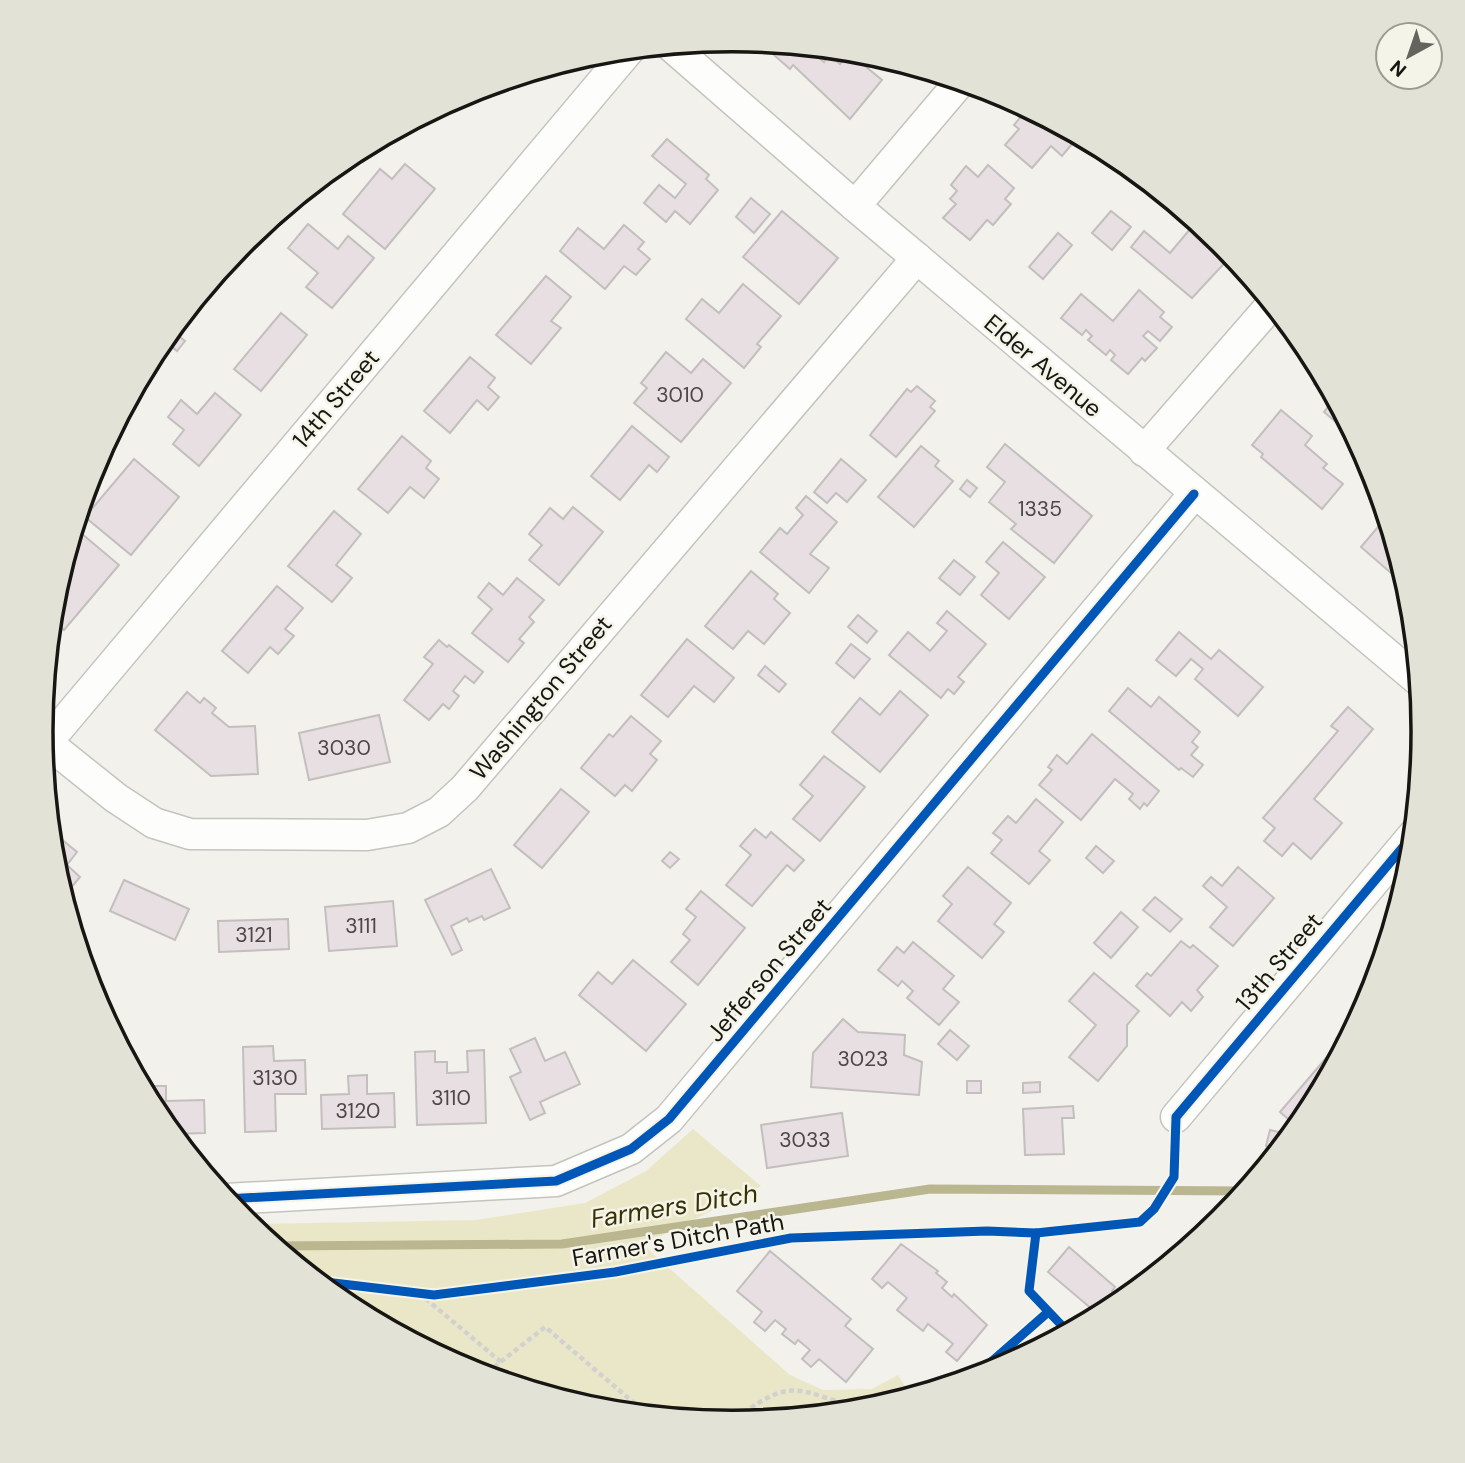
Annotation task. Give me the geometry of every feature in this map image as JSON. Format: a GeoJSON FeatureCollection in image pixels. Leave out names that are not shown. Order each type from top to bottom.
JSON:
{"type":"FeatureCollection","features":[{"type":"Feature","properties":{"kind":"street","name":"Elder Avenue"},"geometry":{"type":"LineString","coordinates":[[681,55],[1194,494],[1409,672]]}},
{"type":"Feature","properties":{"kind":"street","name":"14th Street"},"geometry":{"type":"LineString","coordinates":[[53,734],[618,63]]}},
{"type":"Feature","properties":{"kind":"street"},"geometry":{"type":"LineString","coordinates":[[855,206],[954,90]]}},
{"type":"Feature","properties":{"kind":"street","name":"Washington Street"},"geometry":{"type":"LineString","coordinates":[[54,751],[154,823],[190,834],[367,835],[408,828],[439,812],[465,788],[917,258]]}},
{"type":"Feature","properties":{"kind":"street"},"geometry":{"type":"LineString","coordinates":[[1144,451],[1266,311]]}},
{"type":"Feature","properties":{"kind":"street","name":"Jefferson Street"},"geometry":{"type":"LineString","coordinates":[[240,1198],[556,1181],[631,1149],[669,1119],[1194,494]]}},
{"type":"Feature","properties":{"kind":"street","name":"13th Street"},"geometry":{"type":"LineString","coordinates":[[1175,1118],[1401,850]]}},
{"type":"Feature","properties":{"kind":"path"},"geometry":{"type":"LineString","coordinates":[[406,1292],[434,1295]]}},
{"type":"Feature","properties":{"kind":"path"},"geometry":{"type":"LineString","coordinates":[[419,1293],[501,1362]]}},
{"type":"Feature","properties":{"kind":"path"},"geometry":{"type":"LineString","coordinates":[[997,1357],[1047,1312]]}},
{"type":"Feature","properties":{"kind":"path"},"geometry":{"type":"LineString","coordinates":[[494,1367],[545,1327],[636,1403]]}},
{"type":"Feature","properties":{"kind":"path"},"geometry":{"type":"LineString","coordinates":[[747,1410],[760,1400],[795,1388],[839,1402]]}},
{"type":"Feature","properties":{"kind":"shaded area"},"geometry":{"type":"Polygon","coordinates":[[[693,1129],[761,1186],[643,1245],[790,1375],[823,1390],[872,1389],[898,1375],[906,1388],[821,1405],[732,1410],[644,1405],[557,1387],[473,1359],[393,1320],[319,1270],[265,1224],[476,1220],[585,1203],[646,1171],[693,1129]]]}},
{"type":"Feature","properties":{"kind":"building"},"geometry":{"type":"Polygon","coordinates":[[[773,54],[819,58],[824,62],[826,59],[840,64],[842,62],[865,66],[882,80],[850,119],[793,65],[790,69],[773,54]]]}},
{"type":"Feature","properties":{"kind":"building"},"geometry":{"type":"Polygon","coordinates":[[[1020,117],[1073,143],[1062,156],[1051,146],[1032,168],[1005,145],[1019,129],[1014,125],[1020,117]]]}},
{"type":"Feature","properties":{"kind":"building"},"geometry":{"type":"Polygon","coordinates":[[[667,139],[709,175],[706,179],[718,190],[690,224],[675,211],[666,222],[644,203],[659,185],[675,198],[686,184],[652,156],[667,139]]]}},
{"type":"Feature","properties":{"kind":"building"},"geometry":{"type":"Polygon","coordinates":[[[405,164],[435,189],[385,249],[343,214],[380,169],[392,179],[405,164]]]}},
{"type":"Feature","properties":{"kind":"building"},"geometry":{"type":"Polygon","coordinates":[[[988,165],[1014,188],[1005,199],[1011,204],[993,225],[987,220],[970,240],[943,218],[956,204],[950,199],[957,191],[951,185],[966,166],[978,177],[988,165]]]}},
{"type":"Feature","properties":{"kind":"building"},"geometry":{"type":"Polygon","coordinates":[[[751,198],[770,214],[754,233],[736,217],[751,198]]]}},
{"type":"Feature","properties":{"kind":"building"},"geometry":{"type":"Polygon","coordinates":[[[782,211],[838,258],[799,304],[743,257],[782,211]]]}},
{"type":"Feature","properties":{"kind":"building"},"geometry":{"type":"Polygon","coordinates":[[[1111,211],[1131,227],[1112,250],[1092,233],[1111,211]]]}},
{"type":"Feature","properties":{"kind":"building"},"geometry":{"type":"Polygon","coordinates":[[[308,224],[338,249],[348,236],[374,258],[332,308],[306,287],[318,273],[288,248],[308,224]]]}},
{"type":"Feature","properties":{"kind":"building"},"geometry":{"type":"Polygon","coordinates":[[[624,225],[644,242],[638,249],[650,259],[636,275],[624,266],[605,289],[560,251],[578,228],[604,249],[624,225]]]}},
{"type":"Feature","properties":{"kind":"building"},"geometry":{"type":"Polygon","coordinates":[[[1190,230],[1224,263],[1192,298],[1131,247],[1144,231],[1170,253],[1190,230]]]}},
{"type":"Feature","properties":{"kind":"building"},"geometry":{"type":"Polygon","coordinates":[[[1058,233],[1072,245],[1043,279],[1029,267],[1058,233]]]}},
{"type":"Feature","properties":{"kind":"building"},"geometry":{"type":"Polygon","coordinates":[[[546,276],[571,297],[551,321],[561,328],[531,364],[496,335],[546,276]]]}},
{"type":"Feature","properties":{"kind":"building"},"geometry":{"type":"Polygon","coordinates":[[[743,284],[781,316],[757,344],[761,347],[744,368],[686,319],[702,299],[719,313],[743,284]]]}},
{"type":"Feature","properties":{"kind":"building"},"geometry":{"type":"Polygon","coordinates":[[[1139,290],[1164,312],[1160,317],[1172,327],[1160,341],[1148,331],[1143,336],[1157,348],[1145,361],[1142,358],[1128,374],[1111,360],[1115,355],[1110,350],[1106,355],[1088,340],[1092,336],[1086,330],[1082,335],[1061,318],[1081,294],[1113,321],[1139,290]]]}},
{"type":"Feature","properties":{"kind":"building"},"geometry":{"type":"Polygon","coordinates":[[[281,313],[307,335],[261,391],[234,369],[281,313]]]}},
{"type":"Feature","properties":{"kind":"building"},"geometry":{"type":"Polygon","coordinates":[[[180,337],[185,341],[177,351],[173,348],[180,337]]]}},
{"type":"Feature","properties":{"kind":"building"},"geometry":{"type":"Polygon","coordinates":[[[666,352],[691,373],[703,359],[731,383],[681,442],[634,403],[647,388],[641,383],[666,352]]]}},
{"type":"Feature","properties":{"kind":"building"},"geometry":{"type":"Polygon","coordinates":[[[470,357],[495,378],[488,387],[499,397],[488,410],[477,400],[450,433],[424,411],[470,357]]]}},
{"type":"Feature","properties":{"kind":"building"},"geometry":{"type":"Polygon","coordinates":[[[917,386],[935,401],[930,407],[935,411],[896,457],[870,435],[907,389],[911,392],[917,386]]]}},
{"type":"Feature","properties":{"kind":"building"},"geometry":{"type":"Polygon","coordinates":[[[215,393],[241,415],[199,466],[173,444],[184,430],[168,417],[181,400],[197,414],[215,393]]]}},
{"type":"Feature","properties":{"kind":"building"},"geometry":{"type":"Polygon","coordinates":[[[1328,407],[1337,423],[1324,412],[1328,407]]]}},
{"type":"Feature","properties":{"kind":"building"},"geometry":{"type":"Polygon","coordinates":[[[1281,410],[1312,436],[1305,445],[1327,464],[1323,468],[1343,484],[1322,509],[1261,457],[1263,454],[1252,445],[1281,410]]]}},
{"type":"Feature","properties":{"kind":"building"},"geometry":{"type":"Polygon","coordinates":[[[632,426],[669,457],[657,472],[649,465],[620,500],[591,476],[632,426]]]}},
{"type":"Feature","properties":{"kind":"building"},"geometry":{"type":"Polygon","coordinates":[[[402,436],[431,461],[426,468],[439,479],[424,498],[410,487],[388,513],[358,489],[402,436]]]}},
{"type":"Feature","properties":{"kind":"building"},"geometry":{"type":"Polygon","coordinates":[[[1005,444],[1092,516],[1054,563],[1011,529],[1016,524],[989,502],[1005,482],[987,467],[1005,444]]]}},
{"type":"Feature","properties":{"kind":"building"},"geometry":{"type":"Polygon","coordinates":[[[921,446],[939,461],[935,466],[953,481],[914,527],[878,497],[921,446]]]}},
{"type":"Feature","properties":{"kind":"building"},"geometry":{"type":"Polygon","coordinates":[[[134,459],[179,497],[131,555],[88,520],[91,510],[134,459]]]}},
{"type":"Feature","properties":{"kind":"building"},"geometry":{"type":"Polygon","coordinates":[[[841,459],[866,480],[847,502],[836,493],[827,503],[814,492],[841,459]]]}},
{"type":"Feature","properties":{"kind":"building"},"geometry":{"type":"Polygon","coordinates":[[[967,480],[977,488],[970,497],[960,489],[967,480]]]}},
{"type":"Feature","properties":{"kind":"building"},"geometry":{"type":"Polygon","coordinates":[[[806,496],[837,522],[810,554],[829,568],[809,593],[760,552],[780,528],[787,534],[803,515],[796,508],[806,496]]]}},
{"type":"Feature","properties":{"kind":"building"},"geometry":{"type":"Polygon","coordinates":[[[573,507],[603,532],[559,585],[529,560],[542,545],[529,534],[550,508],[563,519],[573,507]]]}},
{"type":"Feature","properties":{"kind":"building"},"geometry":{"type":"Polygon","coordinates":[[[334,511],[361,534],[336,565],[352,578],[332,602],[288,566],[334,511]]]}},
{"type":"Feature","properties":{"kind":"building"},"geometry":{"type":"Polygon","coordinates":[[[1379,526],[1392,574],[1361,547],[1379,526]]]}},
{"type":"Feature","properties":{"kind":"building"},"geometry":{"type":"Polygon","coordinates":[[[83,535],[119,565],[64,630],[62,628],[67,599],[83,535]]]}},
{"type":"Feature","properties":{"kind":"building"},"geometry":{"type":"Polygon","coordinates":[[[1003,542],[1045,577],[1009,619],[981,595],[999,573],[986,562],[1003,542]]]}},
{"type":"Feature","properties":{"kind":"building"},"geometry":{"type":"Polygon","coordinates":[[[954,560],[975,577],[960,595],[939,578],[954,560]]]}},
{"type":"Feature","properties":{"kind":"building"},"geometry":{"type":"Polygon","coordinates":[[[751,571],[778,594],[774,599],[790,613],[764,644],[748,631],[733,649],[705,626],[751,571]]]}},
{"type":"Feature","properties":{"kind":"building"},"geometry":{"type":"Polygon","coordinates":[[[517,578],[544,600],[529,617],[534,622],[519,639],[524,643],[508,662],[472,633],[492,609],[478,597],[489,583],[503,595],[517,578]]]}},
{"type":"Feature","properties":{"kind":"building"},"geometry":{"type":"Polygon","coordinates":[[[277,586],[303,608],[285,629],[294,636],[278,654],[270,647],[248,673],[222,651],[277,586]]]}},
{"type":"Feature","properties":{"kind":"building"},"geometry":{"type":"Polygon","coordinates":[[[947,611],[986,644],[958,677],[964,682],[954,694],[948,689],[941,698],[889,655],[908,632],[930,651],[947,631],[937,623],[947,611]]]}},
{"type":"Feature","properties":{"kind":"building"},"geometry":{"type":"Polygon","coordinates":[[[858,615],[877,631],[867,643],[848,627],[858,615]]]}},
{"type":"Feature","properties":{"kind":"building"},"geometry":{"type":"Polygon","coordinates":[[[1179,632],[1211,659],[1219,650],[1263,687],[1238,716],[1195,679],[1203,669],[1191,659],[1176,676],[1156,660],[1179,632]]]}},
{"type":"Feature","properties":{"kind":"building"},"geometry":{"type":"Polygon","coordinates":[[[687,639],[734,678],[714,702],[694,686],[668,717],[641,695],[687,639]]]}},
{"type":"Feature","properties":{"kind":"building"},"geometry":{"type":"Polygon","coordinates":[[[439,640],[483,672],[474,683],[465,676],[453,691],[459,696],[449,709],[443,704],[429,720],[404,700],[433,664],[424,657],[439,640]]]}},
{"type":"Feature","properties":{"kind":"building"},"geometry":{"type":"Polygon","coordinates":[[[851,644],[870,659],[854,678],[836,663],[851,644]]]}},
{"type":"Feature","properties":{"kind":"building"},"geometry":{"type":"Polygon","coordinates":[[[765,666],[786,684],[779,692],[758,675],[765,666]]]}},
{"type":"Feature","properties":{"kind":"building"},"geometry":{"type":"Polygon","coordinates":[[[1128,688],[1151,707],[1159,697],[1200,732],[1192,742],[1198,747],[1191,755],[1203,765],[1193,777],[1181,768],[1179,770],[1109,711],[1128,688]]]}},
{"type":"Feature","properties":{"kind":"building"},"geometry":{"type":"Polygon","coordinates":[[[900,691],[928,715],[880,772],[832,732],[860,698],[880,715],[900,691]]]}},
{"type":"Feature","properties":{"kind":"building"},"geometry":{"type":"Polygon","coordinates":[[[187,692],[200,703],[204,698],[216,708],[212,713],[229,727],[255,726],[258,774],[211,776],[155,730],[187,692]]]}},
{"type":"Feature","properties":{"kind":"building"},"geometry":{"type":"Polygon","coordinates":[[[1348,707],[1373,729],[1314,799],[1342,823],[1311,859],[1293,843],[1282,856],[1264,841],[1275,828],[1263,818],[1338,731],[1331,726],[1348,707]]]}},
{"type":"Feature","properties":{"kind":"building"},"geometry":{"type":"Polygon","coordinates":[[[379,715],[390,762],[309,780],[299,733],[379,715]]]}},
{"type":"Feature","properties":{"kind":"building"},"geometry":{"type":"Polygon","coordinates":[[[631,716],[661,741],[650,754],[657,760],[632,791],[625,785],[615,796],[581,768],[609,734],[613,737],[631,716]]]}},
{"type":"Feature","properties":{"kind":"building"},"geometry":{"type":"Polygon","coordinates":[[[1092,734],[1159,791],[1147,806],[1144,803],[1140,809],[1129,799],[1133,794],[1115,779],[1081,820],[1039,785],[1052,770],[1048,767],[1057,755],[1067,764],[1092,734]]]}},
{"type":"Feature","properties":{"kind":"building"},"geometry":{"type":"Polygon","coordinates":[[[824,756],[865,787],[820,841],[793,819],[813,796],[800,785],[824,756]]]}},
{"type":"Feature","properties":{"kind":"building"},"geometry":{"type":"Polygon","coordinates":[[[561,789],[589,812],[542,868],[514,845],[561,789]]]}},
{"type":"Feature","properties":{"kind":"building"},"geometry":{"type":"Polygon","coordinates":[[[1036,799],[1063,822],[1039,851],[1050,860],[1029,884],[991,853],[1002,840],[993,833],[1008,816],[1016,823],[1036,799]]]}},
{"type":"Feature","properties":{"kind":"building"},"geometry":{"type":"Polygon","coordinates":[[[755,829],[766,838],[771,832],[804,860],[794,871],[787,865],[752,906],[726,885],[751,855],[740,846],[755,829]]]}},
{"type":"Feature","properties":{"kind":"building"},"geometry":{"type":"Polygon","coordinates":[[[63,840],[77,852],[67,865],[63,840]]]}},
{"type":"Feature","properties":{"kind":"building"},"geometry":{"type":"Polygon","coordinates":[[[1096,846],[1114,861],[1103,873],[1086,858],[1096,846]]]}},
{"type":"Feature","properties":{"kind":"building"},"geometry":{"type":"Polygon","coordinates":[[[670,852],[679,859],[670,868],[662,861],[670,852]]]}},
{"type":"Feature","properties":{"kind":"building"},"geometry":{"type":"Polygon","coordinates":[[[67,865],[80,877],[72,886],[67,865]]]}},
{"type":"Feature","properties":{"kind":"building"},"geometry":{"type":"Polygon","coordinates":[[[968,867],[1011,903],[994,924],[1004,932],[982,958],[938,921],[952,904],[943,896],[968,867]]]}},
{"type":"Feature","properties":{"kind":"building"},"geometry":{"type":"Polygon","coordinates":[[[1238,867],[1274,898],[1233,946],[1210,927],[1227,907],[1203,886],[1211,877],[1222,886],[1238,867]]]}},
{"type":"Feature","properties":{"kind":"building"},"geometry":{"type":"Polygon","coordinates":[[[491,869],[510,908],[484,920],[482,916],[469,922],[467,918],[451,926],[462,950],[452,955],[425,900],[491,869]]]}},
{"type":"Feature","properties":{"kind":"building"},"geometry":{"type":"Polygon","coordinates":[[[124,880],[189,909],[175,940],[110,911],[124,880]]]}},
{"type":"Feature","properties":{"kind":"building"},"geometry":{"type":"Polygon","coordinates":[[[701,891],[745,928],[698,985],[671,962],[690,940],[683,934],[696,917],[686,909],[701,891]]]}},
{"type":"Feature","properties":{"kind":"building"},"geometry":{"type":"Polygon","coordinates":[[[1155,897],[1182,919],[1170,932],[1143,910],[1155,897]]]}},
{"type":"Feature","properties":{"kind":"building"},"geometry":{"type":"Polygon","coordinates":[[[393,901],[397,946],[329,951],[325,907],[393,901]]]}},
{"type":"Feature","properties":{"kind":"building"},"geometry":{"type":"Polygon","coordinates":[[[1121,912],[1138,927],[1111,958],[1094,943],[1121,912]]]}},
{"type":"Feature","properties":{"kind":"building"},"geometry":{"type":"Polygon","coordinates":[[[288,919],[289,949],[219,952],[218,921],[288,919]]]}},
{"type":"Feature","properties":{"kind":"building"},"geometry":{"type":"Polygon","coordinates":[[[1181,941],[1190,948],[1193,945],[1218,966],[1197,990],[1203,997],[1191,1011],[1182,1002],[1170,1016],[1136,986],[1147,973],[1151,976],[1181,941]]]}},
{"type":"Feature","properties":{"kind":"building"},"geometry":{"type":"Polygon","coordinates":[[[913,942],[954,976],[943,989],[959,1002],[939,1025],[907,998],[913,991],[902,981],[898,986],[878,970],[897,947],[904,953],[913,942]]]}},
{"type":"Feature","properties":{"kind":"building"},"geometry":{"type":"Polygon","coordinates":[[[633,960],[686,1004],[646,1051],[579,995],[598,972],[612,984],[633,960]]]}},
{"type":"Feature","properties":{"kind":"building"},"geometry":{"type":"Polygon","coordinates":[[[1094,973],[1139,1011],[1127,1025],[1127,1046],[1098,1081],[1069,1057],[1096,1025],[1069,1001],[1094,973]]]}},
{"type":"Feature","properties":{"kind":"building"},"geometry":{"type":"Polygon","coordinates":[[[843,1019],[858,1032],[905,1035],[904,1055],[922,1062],[919,1095],[811,1087],[813,1053],[843,1019]]]}},
{"type":"Feature","properties":{"kind":"building"},"geometry":{"type":"Polygon","coordinates":[[[950,1030],[969,1046],[957,1060],[938,1044],[950,1030]]]}},
{"type":"Feature","properties":{"kind":"building"},"geometry":{"type":"Polygon","coordinates":[[[535,1038],[545,1061],[565,1052],[580,1084],[540,1102],[545,1113],[530,1120],[510,1077],[521,1072],[510,1049],[535,1038]]]}},
{"type":"Feature","properties":{"kind":"building"},"geometry":{"type":"Polygon","coordinates":[[[273,1046],[274,1061],[305,1060],[306,1094],[275,1094],[276,1131],[245,1132],[243,1047],[273,1046]]]}},
{"type":"Feature","properties":{"kind":"building"},"geometry":{"type":"Polygon","coordinates":[[[484,1050],[486,1123],[417,1125],[415,1052],[435,1051],[435,1062],[447,1062],[447,1073],[468,1072],[467,1051],[484,1050]]]}},
{"type":"Feature","properties":{"kind":"building"},"geometry":{"type":"Polygon","coordinates":[[[1326,1058],[1321,1071],[1289,1120],[1280,1112],[1326,1058]]]}},
{"type":"Feature","properties":{"kind":"building"},"geometry":{"type":"Polygon","coordinates":[[[367,1075],[367,1094],[394,1093],[395,1127],[322,1129],[321,1095],[349,1094],[348,1076],[367,1075]]]}},
{"type":"Feature","properties":{"kind":"building"},"geometry":{"type":"Polygon","coordinates":[[[967,1081],[981,1081],[981,1093],[967,1093],[967,1081]]]}},
{"type":"Feature","properties":{"kind":"building"},"geometry":{"type":"Polygon","coordinates":[[[1040,1082],[1040,1092],[1023,1093],[1023,1083],[1040,1082]]]}},
{"type":"Feature","properties":{"kind":"building"},"geometry":{"type":"Polygon","coordinates":[[[153,1086],[166,1086],[166,1101],[204,1100],[205,1133],[186,1134],[153,1086]]]}},
{"type":"Feature","properties":{"kind":"building"},"geometry":{"type":"Polygon","coordinates":[[[1073,1106],[1074,1118],[1062,1118],[1064,1154],[1025,1155],[1023,1109],[1073,1106]]]}},
{"type":"Feature","properties":{"kind":"building"},"geometry":{"type":"Polygon","coordinates":[[[842,1113],[848,1156],[767,1168],[761,1125],[842,1113]]]}},
{"type":"Feature","properties":{"kind":"building"},"geometry":{"type":"Polygon","coordinates":[[[1270,1130],[1280,1132],[1270,1147],[1266,1146],[1270,1130]]]}},
{"type":"Feature","properties":{"kind":"building"},"geometry":{"type":"Polygon","coordinates":[[[901,1244],[938,1271],[936,1273],[947,1282],[942,1288],[952,1297],[954,1294],[987,1325],[957,1361],[946,1352],[953,1344],[928,1324],[923,1331],[897,1310],[907,1298],[888,1282],[882,1288],[872,1279],[901,1244]]]}},
{"type":"Feature","properties":{"kind":"building"},"geometry":{"type":"Polygon","coordinates":[[[1069,1247],[1115,1287],[1112,1291],[1114,1293],[1091,1308],[1048,1272],[1069,1247]]]}},
{"type":"Feature","properties":{"kind":"building"},"geometry":{"type":"Polygon","coordinates":[[[770,1251],[851,1319],[845,1326],[873,1349],[846,1382],[819,1359],[811,1367],[802,1359],[810,1350],[798,1340],[795,1344],[782,1334],[786,1329],[775,1320],[765,1331],[754,1322],[762,1312],[737,1291],[770,1251]]]}},
{"type":"Feature","properties":{"kind":"waterway","name":"Farmers Ditch"},"geometry":{"type":"LineString","coordinates":[[290,1246],[562,1244],[930,1189],[1232,1191]]}},
{"type":"Feature","properties":{"kind":"cycle path"},"geometry":{"type":"LineString","coordinates":[[240,1198],[556,1181],[631,1149],[669,1119],[1194,494]]}},
{"type":"Feature","properties":{"kind":"cycle path","name":"Farmer's Ditch Path"},"geometry":{"type":"LineString","coordinates":[[338,1283],[434,1295],[615,1272],[791,1238],[987,1231],[1036,1233],[1140,1222],[1154,1209],[1174,1177],[1176,1117],[1401,850]]}},
{"type":"Feature","properties":{"kind":"cycle path"},"geometry":{"type":"LineString","coordinates":[[1036,1233],[1029,1291],[1062,1325]]}},
{"type":"Feature","properties":{"kind":"cycle path"},"geometry":{"type":"LineString","coordinates":[[997,1357],[1047,1313]]}}]}
